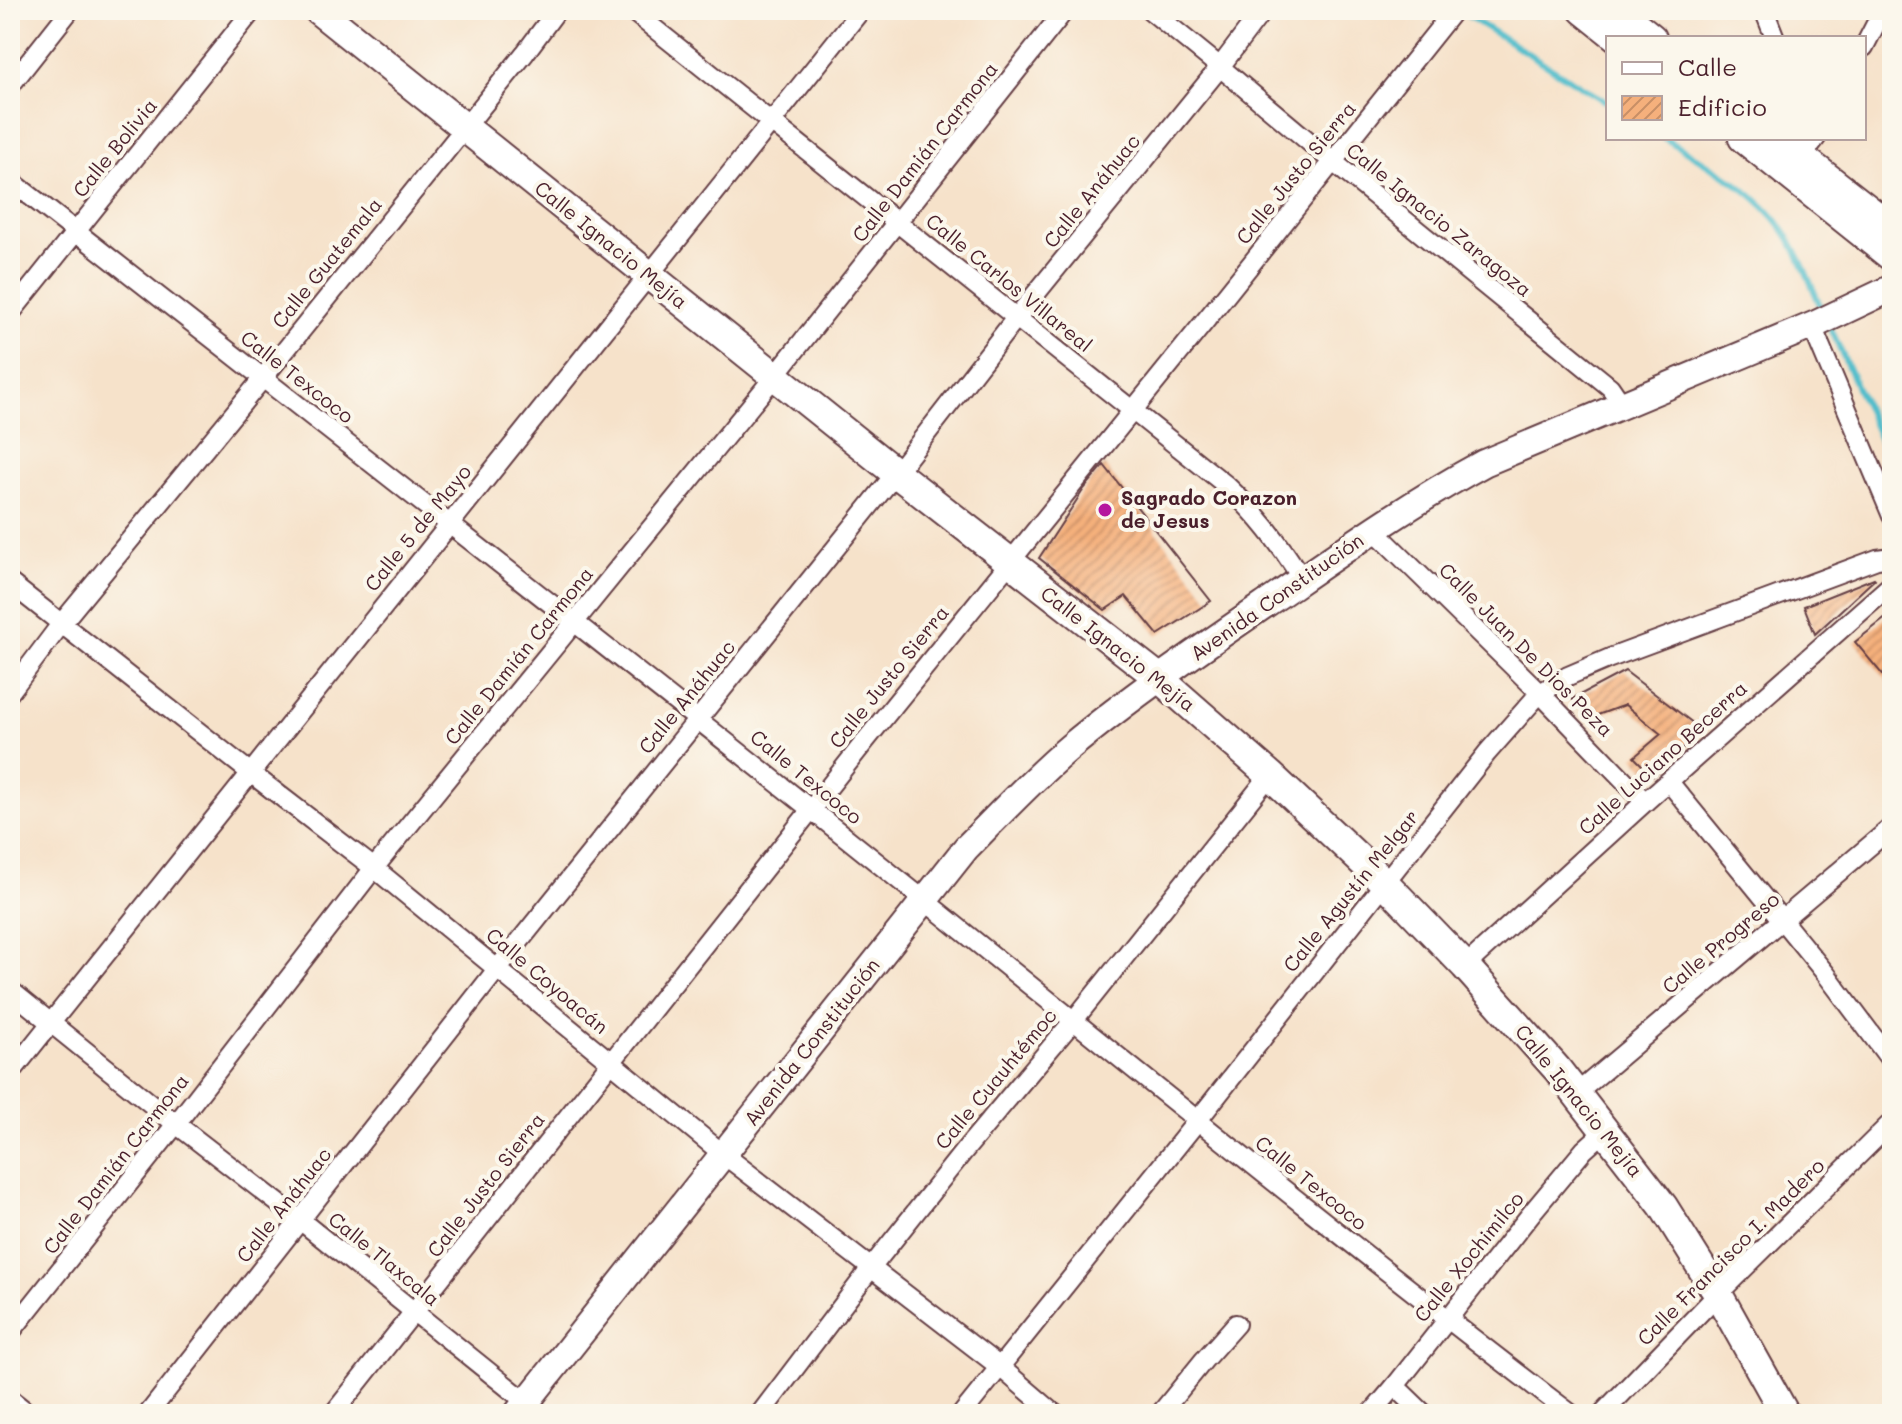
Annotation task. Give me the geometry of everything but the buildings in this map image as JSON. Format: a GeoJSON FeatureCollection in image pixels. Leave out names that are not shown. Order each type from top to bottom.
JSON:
{"type":"FeatureCollection","features":[{"type":"Feature","properties":{"kind":"main road","name":"Calle Ignacio Mejía"},"geometry":{"type":"LineString","coordinates":[[318,10],[896,473],[1159,678],[1270,775],[1385,883],[1465,966],[1577,1093],[1663,1206],[1718,1294],[1785,1414]]}},
{"type":"Feature","properties":{"kind":"main road"},"geometry":{"type":"LineString","coordinates":[[1583,10],[1623,19],[1649,36]]}},
{"type":"Feature","properties":{"kind":"main road"},"geometry":{"type":"LineString","coordinates":[[1746,140],[1892,257]]}},
{"type":"Feature","properties":{"kind":"main road"},"geometry":{"type":"LineString","coordinates":[[1783,140],[1808,148],[1892,228]]}},
{"type":"Feature","properties":{"kind":"street"},"geometry":{"type":"LineString","coordinates":[[10,86],[70,10]]}},
{"type":"Feature","properties":{"kind":"street","name":"Calle Bolivia"},"geometry":{"type":"LineString","coordinates":[[10,314],[253,10]]}},
{"type":"Feature","properties":{"kind":"street","name":"Calle Guatemala"},"geometry":{"type":"LineString","coordinates":[[10,692],[61,624],[263,378],[557,10]]}},
{"type":"Feature","properties":{"kind":"street","name":"Calle Carlos Villareal"},"geometry":{"type":"LineString","coordinates":[[631,10],[1226,485],[1253,510],[1276,538],[1302,579]]}},
{"type":"Feature","properties":{"kind":"street","name":"Calle 5 de Mayo"},"geometry":{"type":"LineString","coordinates":[[10,1074],[861,10]]}},
{"type":"Feature","properties":{"kind":"street","name":"Calle Damián Carmona"},"geometry":{"type":"LineString","coordinates":[[10,1333],[374,868],[775,376],[1065,10]]}},
{"type":"Feature","properties":{"kind":"street","name":"Calle Ignacio Zaragoza"},"geometry":{"type":"LineString","coordinates":[[1150,10],[1610,387],[1623,406]]}},
{"type":"Feature","properties":{"kind":"street","name":"Calle Anáhuac"},"geometry":{"type":"LineString","coordinates":[[148,1414],[498,968],[1263,10]]}},
{"type":"Feature","properties":{"kind":"street"},"geometry":{"type":"LineString","coordinates":[[1764,10],[1774,36]]}},
{"type":"Feature","properties":{"kind":"street"},"geometry":{"type":"LineString","coordinates":[[1866,43],[1883,10]]}},
{"type":"Feature","properties":{"kind":"street","name":"Calle Justo Sierra"},"geometry":{"type":"LineString","coordinates":[[333,1414],[811,809],[1450,15]]}},
{"type":"Feature","properties":{"kind":"street","name":"Calle Texcoco"},"geometry":{"type":"LineString","coordinates":[[10,180],[576,622],[1343,1238],[1571,1414]]}},
{"type":"Feature","properties":{"kind":"street","name":"Avenida Constitución"},"geometry":{"type":"LineString","coordinates":[[528,1410],[723,1154],[966,848],[1025,787],[1071,747],[1159,678],[1437,488],[1484,463],[1814,325],[1892,288]]}},
{"type":"Feature","properties":{"kind":"street"},"geometry":{"type":"LineString","coordinates":[[1814,325],[1892,516]]}},
{"type":"Feature","properties":{"kind":"street","name":"Calle Juan De Dios Peza"},"geometry":{"type":"LineString","coordinates":[[1374,530],[1539,692],[1645,802]]}},
{"type":"Feature","properties":{"kind":"street","name":"Calle Agustín Melgar"},"geometry":{"type":"LineString","coordinates":[[962,1414],[1487,753],[1539,694],[1568,676],[1610,658],[1877,559],[1892,557]]}},
{"type":"Feature","properties":{"kind":"street","name":"Calle Coyoacán"},"geometry":{"type":"LineString","coordinates":[[10,583],[374,868],[723,1154],[1000,1367],[1055,1414]]}},
{"type":"Feature","properties":{"kind":"street","name":"Calle Luciano Becerra"},"geometry":{"type":"LineString","coordinates":[[1465,966],[1892,584]]}},
{"type":"Feature","properties":{"kind":"street","name":"Calle Cuauhtémoc"},"geometry":{"type":"LineString","coordinates":[[760,1414],[964,1151],[1074,1020],[1270,775]]}},
{"type":"Feature","properties":{"kind":"street"},"geometry":{"type":"LineString","coordinates":[[1669,782],[1826,974],[1892,1062]]}},
{"type":"Feature","properties":{"kind":"street","name":"Calle Progreso"},"geometry":{"type":"LineString","coordinates":[[1577,1093],[1892,827]]}},
{"type":"Feature","properties":{"kind":"street","name":"Calle Tlaxcala"},"geometry":{"type":"LineString","coordinates":[[10,990],[415,1313],[528,1410]]}},
{"type":"Feature","properties":{"kind":"street","name":"Calle Francisco I. Madero"},"geometry":{"type":"LineString","coordinates":[[1602,1414],[1892,1122]]}},
{"type":"Feature","properties":{"kind":"street","name":"Calle Xochimilco"},"geometry":{"type":"LineString","coordinates":[[1371,1414],[1564,1174],[1605,1131]]}},
{"type":"Feature","properties":{"kind":"street"},"geometry":{"type":"LineString","coordinates":[[1160,1414],[1236,1324]]}},
{"type":"Feature","properties":{"kind":"street"},"geometry":{"type":"LineString","coordinates":[[1395,1386],[1424,1414]]}},
{"type":"Feature","properties":{"kind":"street"},"geometry":{"type":"LineString","coordinates":[[10,1399],[29,1414]]}},
{"type":"Feature","properties":{"kind":"waterway"},"geometry":{"type":"LineString","coordinates":[[1458,10],[1606,102]]}},
{"type":"Feature","properties":{"kind":"waterway"},"geometry":{"type":"LineString","coordinates":[[1667,140],[1744,189],[1771,214],[1795,249],[1824,314]]}},
{"type":"Feature","properties":{"kind":"waterway"},"geometry":{"type":"LineString","coordinates":[[1829,324],[1892,467]]}},
{"type":"Feature","properties":{"kind":"place","name":"Sagrado Corazon de Jesus"},"geometry":{"type":"Point","coordinates":[1105,510]}}]}
